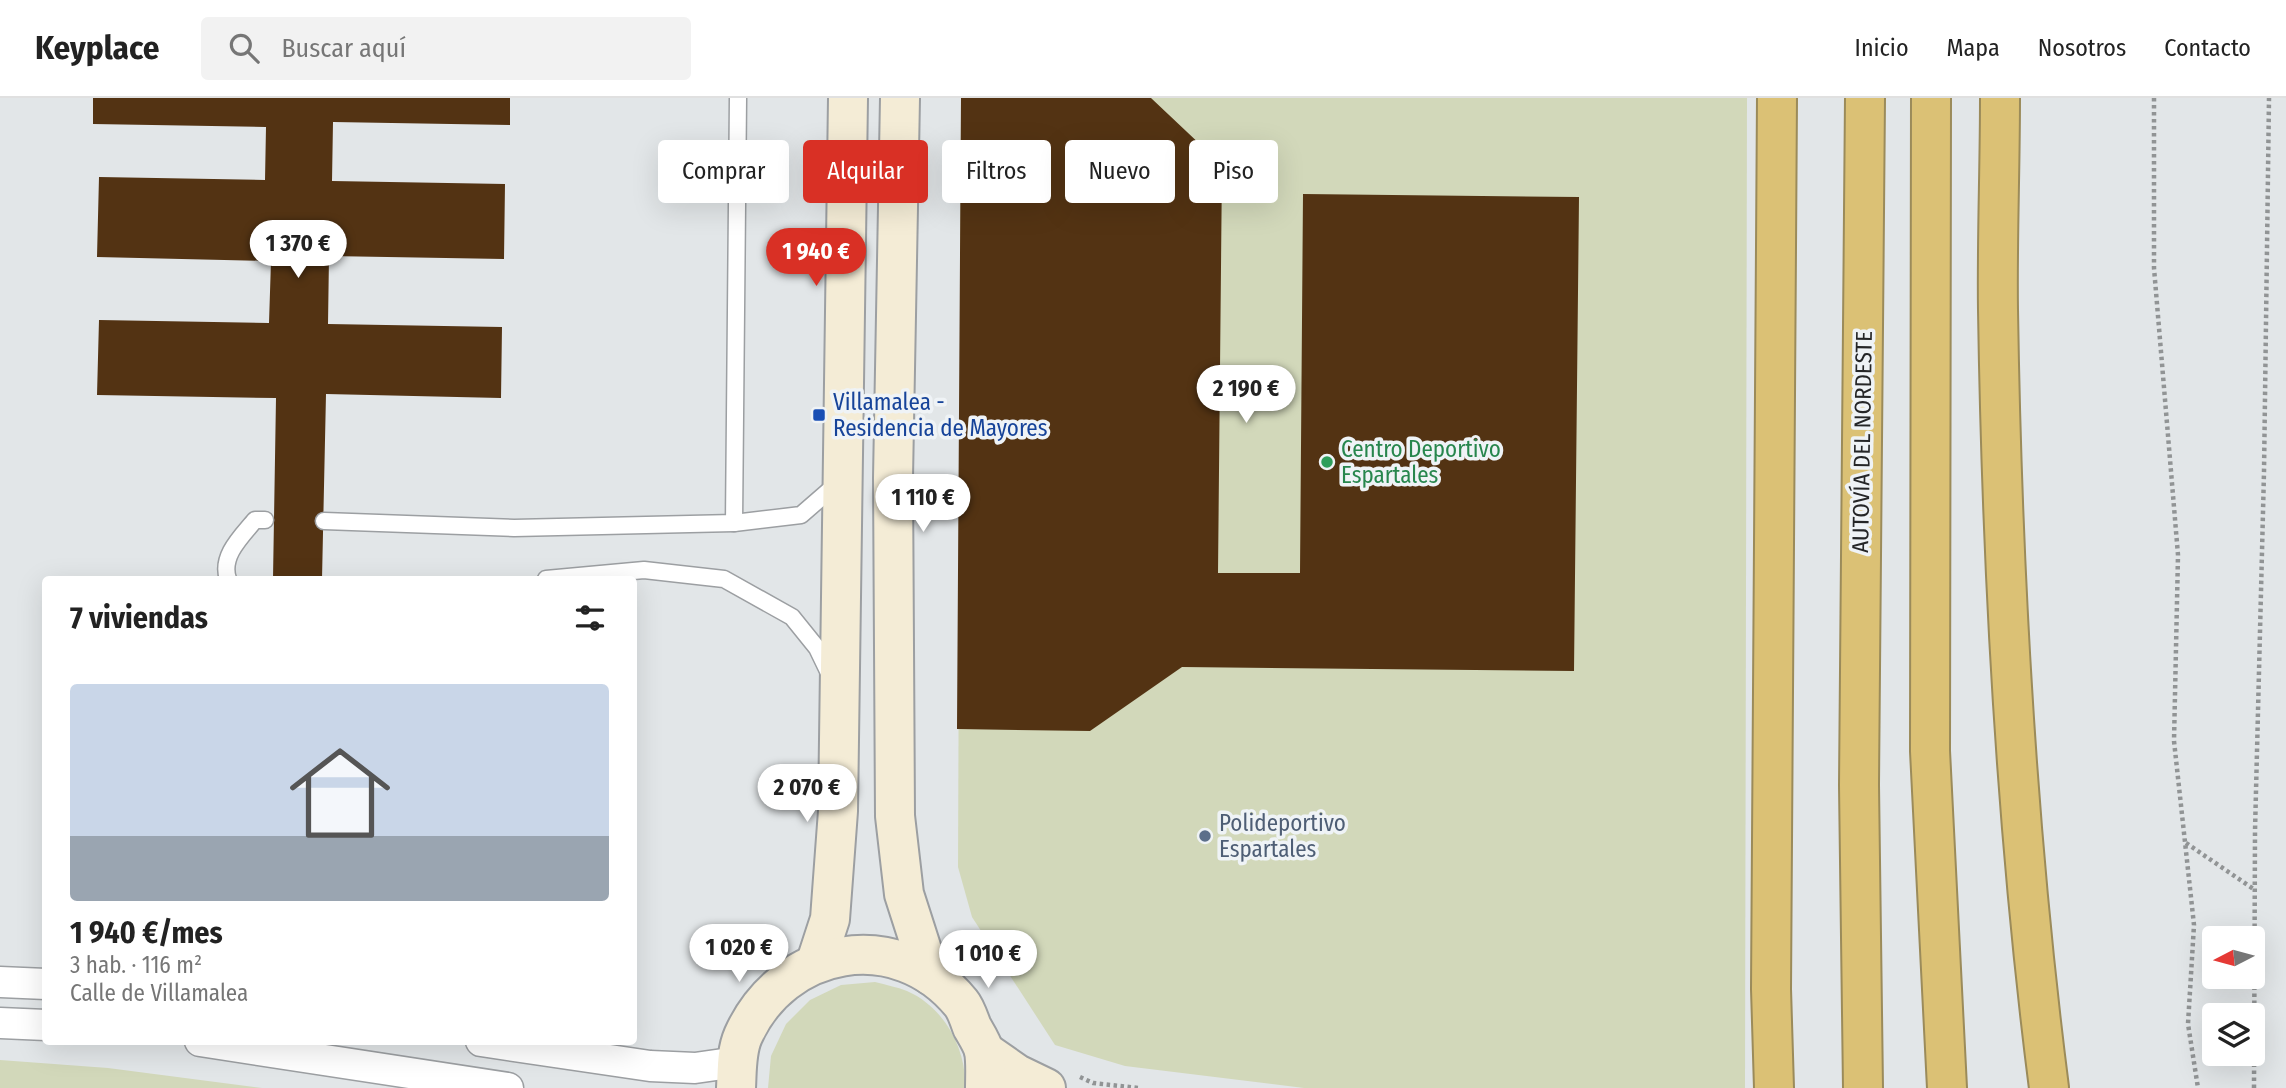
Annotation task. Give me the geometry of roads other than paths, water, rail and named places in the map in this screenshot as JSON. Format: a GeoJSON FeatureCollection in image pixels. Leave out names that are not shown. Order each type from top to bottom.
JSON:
{"type":"FeatureCollection","features":[{"type":"Feature","properties":{"kind":"highway"},"geometry":{"type":"LineString","coordinates":[[1774,1088],[1771,989],[1777,98]]}},
{"type":"Feature","properties":{"kind":"highway","name":"AUTOVÍA DEL NORDESTE"},"geometry":{"type":"LineString","coordinates":[[1863,1088],[1859,785],[1865,98]]}},
{"type":"Feature","properties":{"kind":"highway"},"geometry":{"type":"LineString","coordinates":[[1931,98],[1930,751],[1947,1088]]}},
{"type":"Feature","properties":{"kind":"highway"},"geometry":{"type":"LineString","coordinates":[[2000,98],[1998,308],[2008,623],[2032,950],[2049,1088]]}},
{"type":"Feature","properties":{"kind":"highway"},"geometry":{"type":"LineString","coordinates":[[2003,481],[2021,294],[2026,98]]}},
{"type":"Feature","properties":{"kind":"street"},"geometry":{"type":"LineString","coordinates":[[816,962],[830,919],[838,811],[848,98]]}},
{"type":"Feature","properties":{"kind":"street"},"geometry":{"type":"LineString","coordinates":[[900,98],[893,478],[895,816],[904,894],[930,975]]}},
{"type":"Feature","properties":{"kind":"street"},"geometry":{"type":"LineString","coordinates":[[508,1045],[650,1066],[695,1068],[737,1075],[742,1037],[760,1004],[785,979],[816,962],[862,954],[895,958],[930,975],[962,1004],[984,1051],[985,1088]]}},
{"type":"Feature","properties":{"kind":"street"},"geometry":{"type":"LineString","coordinates":[[0,982],[42,984]]}},
{"type":"Feature","properties":{"kind":"street"},"geometry":{"type":"LineString","coordinates":[[0,1023],[42,1025]]}},
{"type":"Feature","properties":{"kind":"street"},"geometry":{"type":"LineString","coordinates":[[226,1045],[508,1088]]}},
{"type":"Feature","properties":{"kind":"street"},"geometry":{"type":"LineString","coordinates":[[984,1051],[1017,1074],[1058,1080]]}},
{"type":"Feature","properties":{"kind":"lane"},"geometry":{"type":"LineString","coordinates":[[734,523],[738,98]]}},
{"type":"Feature","properties":{"kind":"lane"},"geometry":{"type":"LineString","coordinates":[[324,521],[514,528],[734,523],[801,515],[843,478]]}},
{"type":"Feature","properties":{"kind":"lane"},"geometry":{"type":"LineString","coordinates":[[227,576],[225,571],[233,546],[255,520],[265,520]]}},
{"type":"Feature","properties":{"kind":"lane"},"geometry":{"type":"LineString","coordinates":[[579,576],[644,570],[724,579],[792,617],[817,648],[839,694]]}},
{"type":"Feature","properties":{"kind":"place","name":"Villamalea - Residencia de Mayores"},"geometry":{"type":"Point","coordinates":[819,415]}},
{"type":"Feature","properties":{"kind":"place","name":"Centro Deportivo Espartales"},"geometry":{"type":"Point","coordinates":[1327,462]}},
{"type":"Feature","properties":{"kind":"place","name":"Polideportivo Espartales"},"geometry":{"type":"Point","coordinates":[1205,836]}}]}
